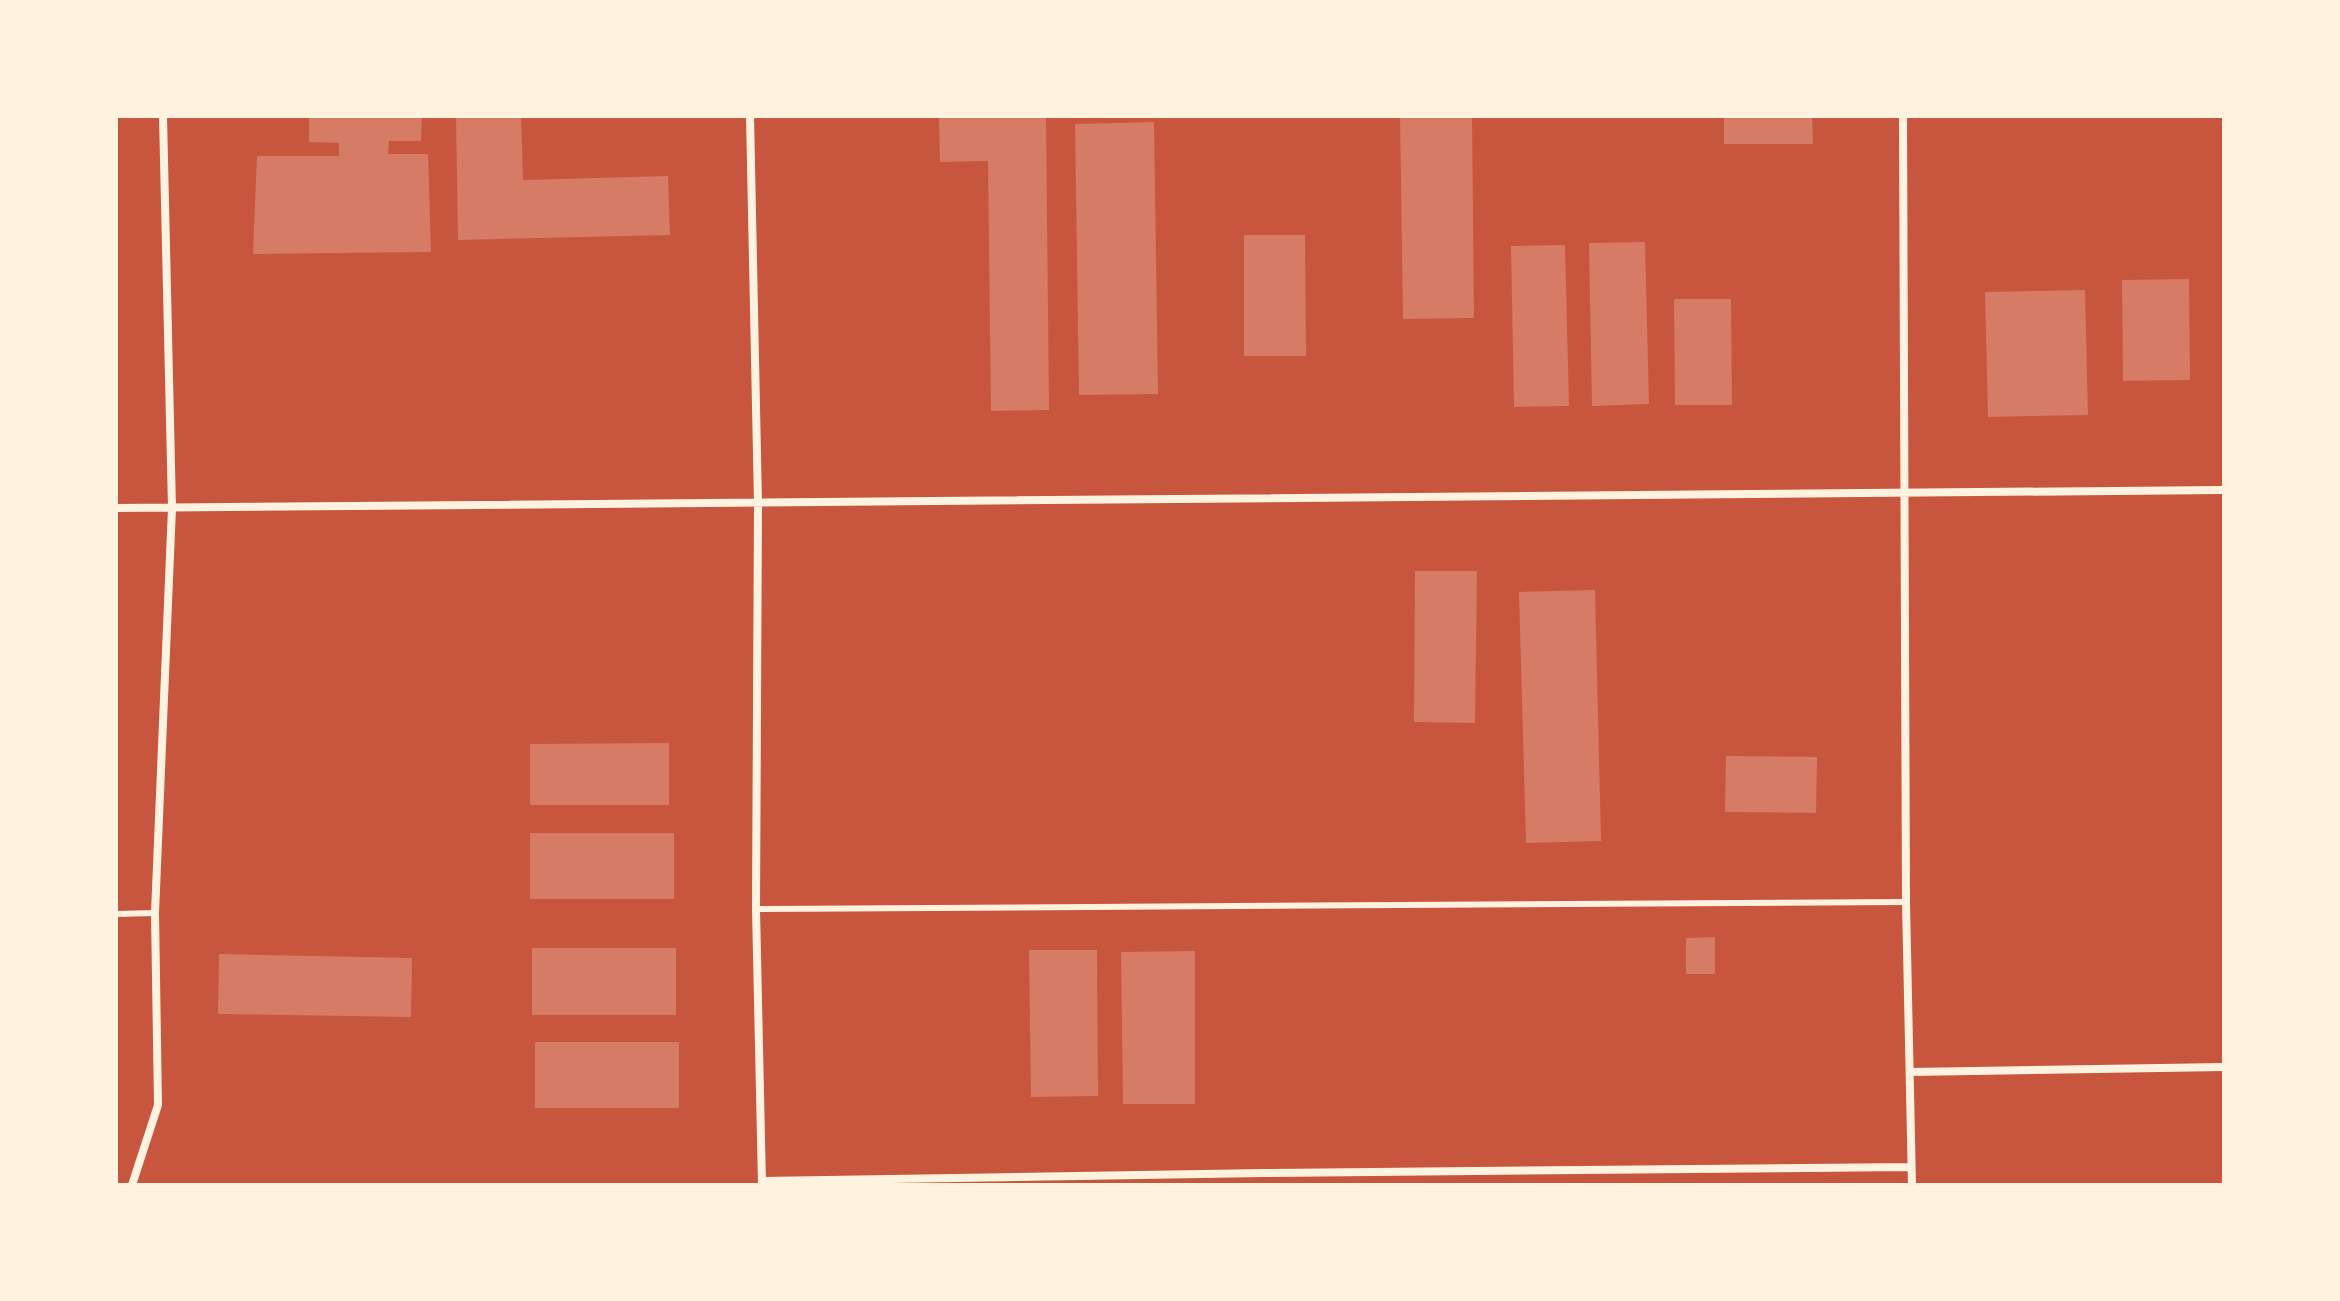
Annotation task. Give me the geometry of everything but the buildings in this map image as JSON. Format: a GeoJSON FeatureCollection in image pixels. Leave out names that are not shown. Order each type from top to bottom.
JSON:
{"type":"FeatureCollection","features":[{"type":"Feature","properties":{"kind":"street"},"geometry":{"type":"LineString","coordinates":[[132,1185],[158,1105],[155,913],[172,508],[163,116]]}},
{"type":"Feature","properties":{"kind":"street"},"geometry":{"type":"LineString","coordinates":[[750,116],[758,503],[756,909],[762,1183],[1263,1173],[1911,1167]]}},
{"type":"Feature","properties":{"kind":"street"},"geometry":{"type":"LineString","coordinates":[[1903,116],[1906,902],[1912,1185]]}},
{"type":"Feature","properties":{"kind":"street"},"geometry":{"type":"LineString","coordinates":[[116,508],[2224,490]]}},
{"type":"Feature","properties":{"kind":"street"},"geometry":{"type":"LineString","coordinates":[[1910,1072],[2224,1067]]}},
{"type":"Feature","properties":{"kind":"lane"},"geometry":{"type":"LineString","coordinates":[[756,909],[1906,902]]}},
{"type":"Feature","properties":{"kind":"lane"},"geometry":{"type":"LineString","coordinates":[[116,914],[155,913]]}}]}
